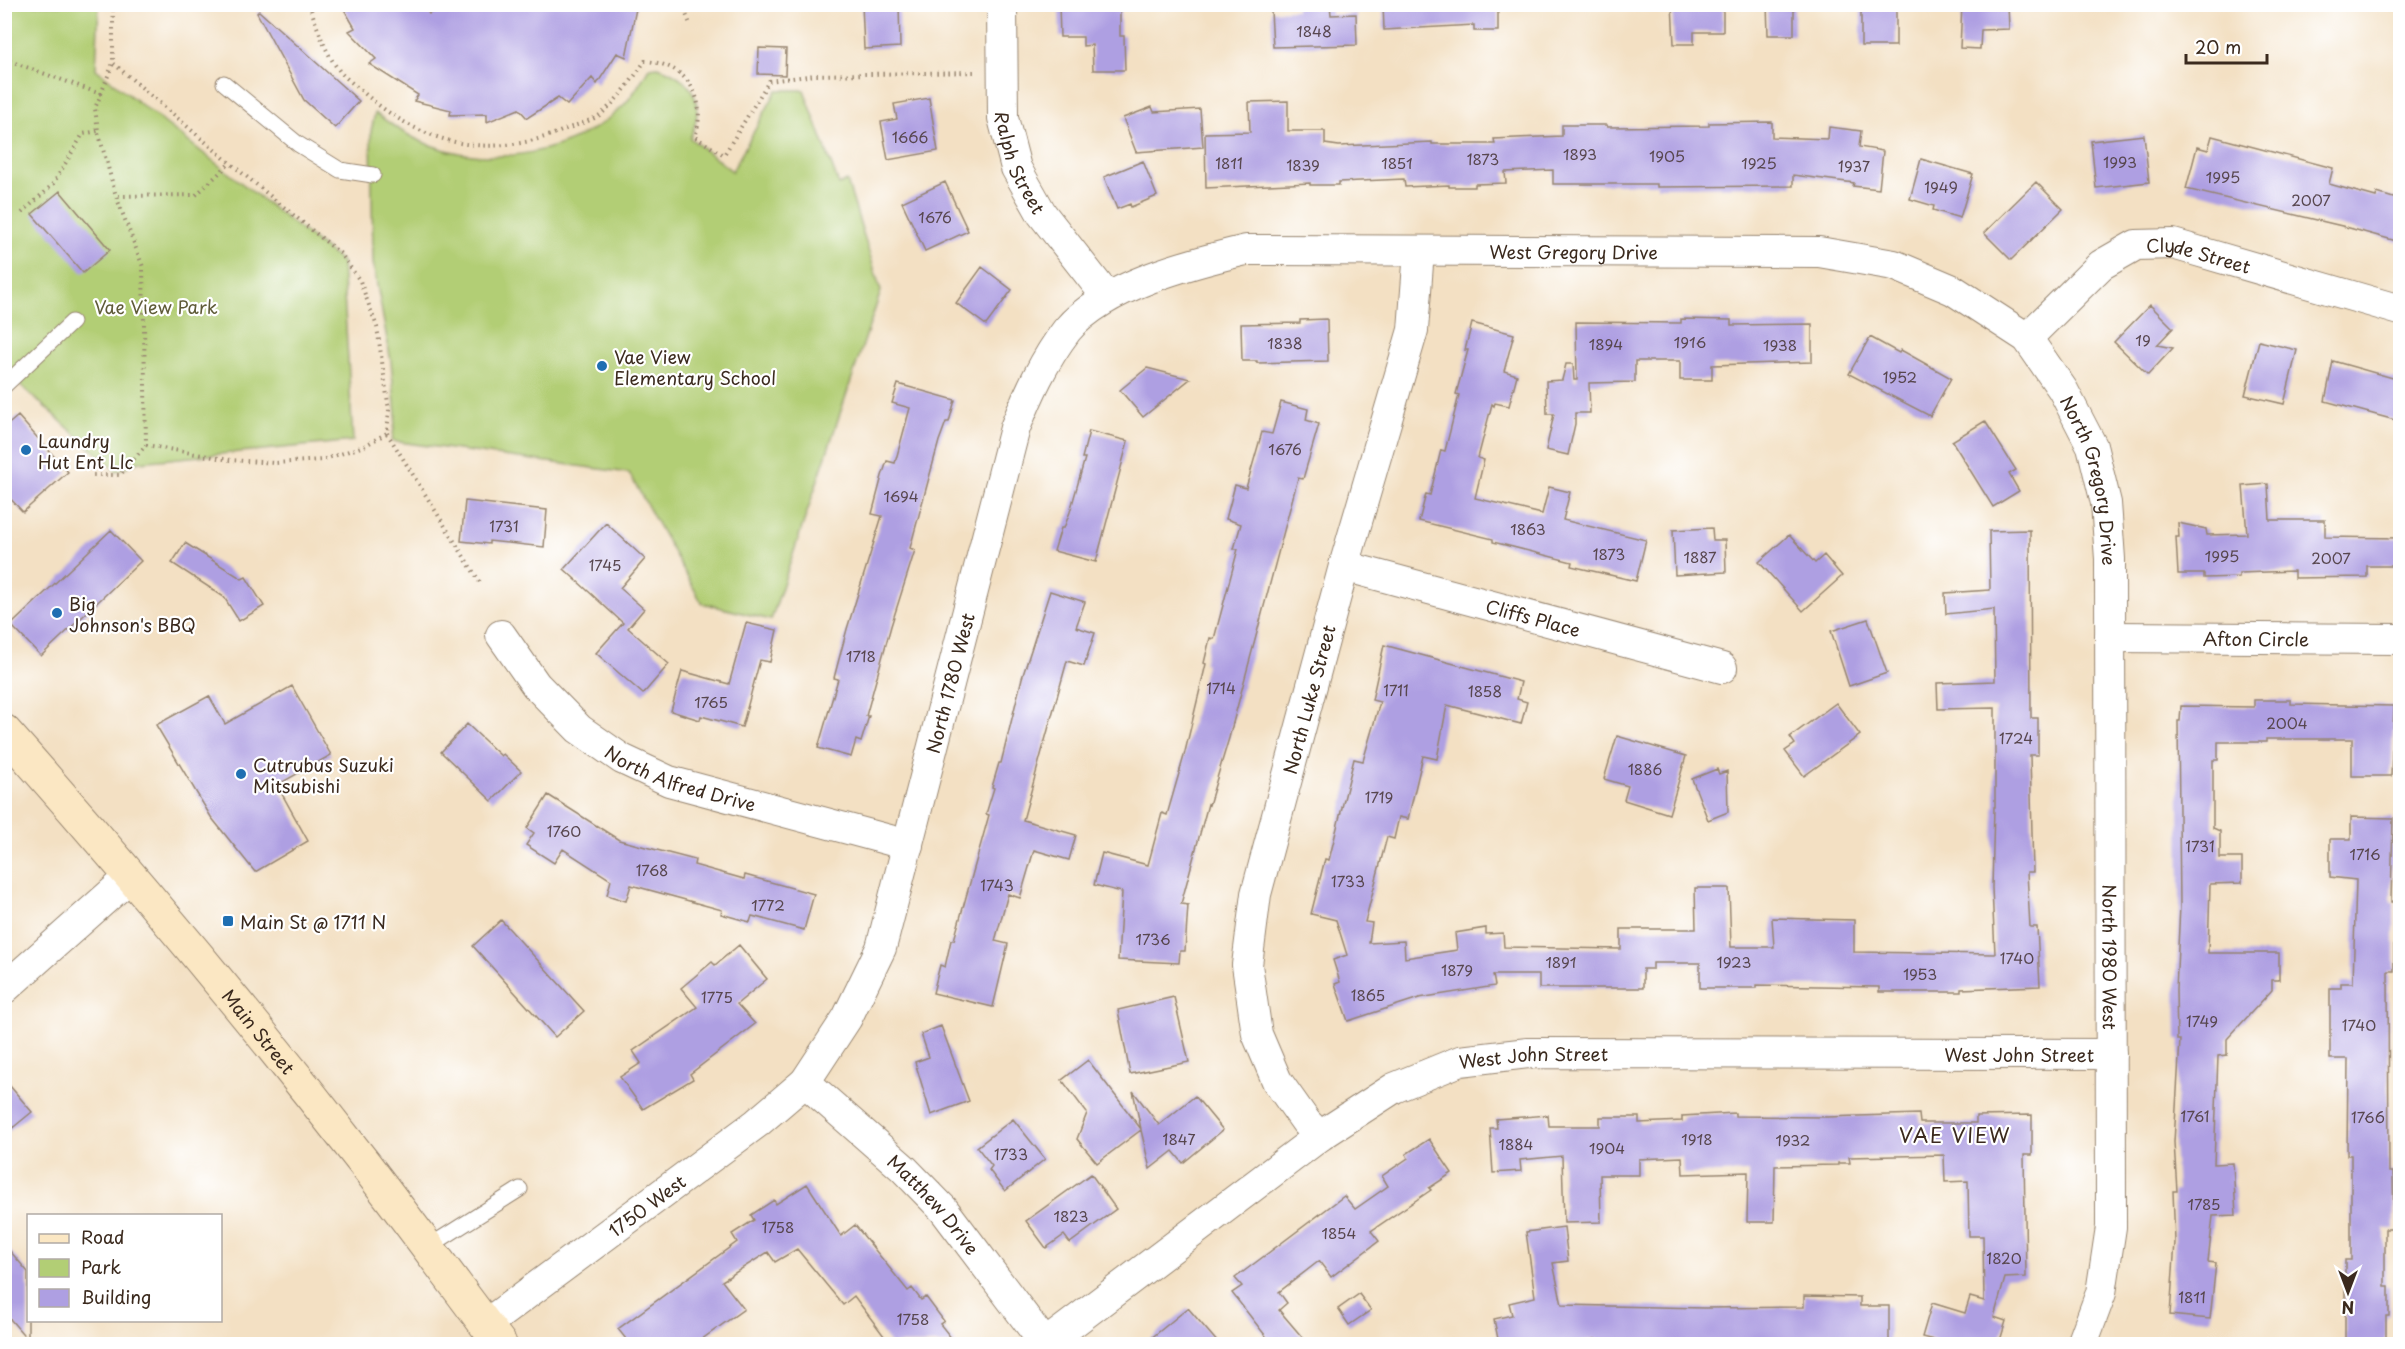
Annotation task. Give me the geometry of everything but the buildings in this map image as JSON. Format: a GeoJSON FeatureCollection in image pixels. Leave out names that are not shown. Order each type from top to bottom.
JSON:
{"type":"FeatureCollection","features":[{"type":"Feature","properties":{"kind":"main road","name":"Main Street"},"geometry":{"type":"LineString","coordinates":[[4,731],[131,876],[296,1077],[493,1335]]}},
{"type":"Feature","properties":{"kind":"street","name":"Ralph Street"},"geometry":{"type":"LineString","coordinates":[[1002,4],[1003,118],[1016,168],[1042,214],[1107,297]]}},
{"type":"Feature","properties":{"kind":"street","name":"Clyde Street"},"geometry":{"type":"LineString","coordinates":[[2027,338],[2101,265],[2136,245],[2173,244],[2400,310]]}},
{"type":"Feature","properties":{"kind":"street","name":"West Gregory Drive"},"geometry":{"type":"LineString","coordinates":[[1107,297],[1186,264],[1246,250],[1819,252],[1894,265],[1953,290],[2027,338]]}},
{"type":"Feature","properties":{"kind":"street","name":"North Luke Street"},"geometry":{"type":"LineString","coordinates":[[1320,1136],[1306,1122],[1277,1081],[1261,1044],[1257,1034],[1247,965],[1256,894],[1344,566],[1413,330],[1419,251]]}},
{"type":"Feature","properties":{"kind":"street","name":"North 1780 West"},"geometry":{"type":"LineString","coordinates":[[805,1082],[847,1018],[881,948],[1015,428],[1037,375],[1068,329],[1107,297]]}},
{"type":"Feature","properties":{"kind":"street","name":"North Gregory Drive"},"geometry":{"type":"LineString","coordinates":[[2027,338],[2063,390],[2092,446],[2106,502],[2110,559],[2110,637]]}},
{"type":"Feature","properties":{"kind":"street","name":"Cliffs Place"},"geometry":{"type":"LineString","coordinates":[[1344,566],[1722,668]]}},
{"type":"Feature","properties":{"kind":"street","name":"North Alfred Drive"},"geometry":{"type":"LineString","coordinates":[[501,635],[536,686],[579,729],[622,759],[669,781],[908,845]]}},
{"type":"Feature","properties":{"kind":"street","name":"Afton Circle"},"geometry":{"type":"LineString","coordinates":[[2110,637],[2400,639]]}},
{"type":"Feature","properties":{"kind":"street","name":"North 1980 West"},"geometry":{"type":"LineString","coordinates":[[2082,1344],[2101,1293],[2111,1227],[2110,637]]}},
{"type":"Feature","properties":{"kind":"street"},"geometry":{"type":"LineString","coordinates":[[4,989],[131,876]]}},
{"type":"Feature","properties":{"kind":"street","name":"West John Street"},"geometry":{"type":"LineString","coordinates":[[1045,1344],[1320,1136],[1394,1088],[1460,1061],[1528,1053],[2111,1054]]}},
{"type":"Feature","properties":{"kind":"street","name":"1750 West"},"geometry":{"type":"LineString","coordinates":[[493,1335],[805,1082]]}},
{"type":"Feature","properties":{"kind":"street","name":"Matthew Drive"},"geometry":{"type":"LineString","coordinates":[[805,1082],[903,1168],[945,1210],[1045,1344]]}},
{"type":"Feature","properties":{"kind":"lane"},"geometry":{"type":"LineString","coordinates":[[224,83],[298,144],[340,170],[373,175]]}},
{"type":"Feature","properties":{"kind":"lane"},"geometry":{"type":"LineString","coordinates":[[4,386],[72,322]]}},
{"type":"Feature","properties":{"kind":"lane"},"geometry":{"type":"LineString","coordinates":[[428,1247],[520,1189]]}},
{"type":"Feature","properties":{"kind":"path"},"geometry":{"type":"LineString","coordinates":[[93,475],[120,475],[146,445],[143,267],[116,196],[98,131],[95,108],[113,63],[113,4]]}},
{"type":"Feature","properties":{"kind":"path"},"geometry":{"type":"LineString","coordinates":[[309,4],[324,47],[342,74],[379,106],[415,130],[453,142],[498,146],[538,141],[599,115],[627,88],[645,61],[658,62],[673,69],[689,81],[698,98],[700,124],[695,137],[724,155],[769,81],[814,75],[972,71],[985,75]]}},
{"type":"Feature","properties":{"kind":"path"},"geometry":{"type":"LineString","coordinates":[[682,4],[690,24]]}},
{"type":"Feature","properties":{"kind":"path"},"geometry":{"type":"LineString","coordinates":[[4,59],[101,94]]}},
{"type":"Feature","properties":{"kind":"path"},"geometry":{"type":"LineString","coordinates":[[113,63],[341,254],[360,281],[377,327],[388,399],[387,433],[481,584]]}},
{"type":"Feature","properties":{"kind":"path"},"geometry":{"type":"LineString","coordinates":[[22,213],[53,184],[83,134],[98,131]]}},
{"type":"Feature","properties":{"kind":"path"},"geometry":{"type":"LineString","coordinates":[[116,196],[196,195],[230,163]]}},
{"type":"Feature","properties":{"kind":"path"},"geometry":{"type":"LineString","coordinates":[[146,445],[230,460],[276,463],[322,460],[364,446],[387,433]]}},
{"type":"Feature","properties":{"kind":"green space","name":"Vae View Park"},"geometry":{"type":"Polygon","coordinates":[[[4,5],[99,5],[96,69],[342,262],[353,441],[139,462],[116,471],[5,371],[4,5]]]}},
{"type":"Feature","properties":{"kind":"green space","name":"Vae View Elementary School"},"geometry":{"type":"Polygon","coordinates":[[[658,67],[680,78],[694,94],[697,114],[690,138],[732,171],[777,90],[804,90],[839,185],[847,181],[881,291],[771,620],[702,603],[629,473],[392,441],[396,415],[391,361],[373,263],[371,131],[375,113],[415,139],[455,152],[481,156],[507,156],[533,152],[558,145],[603,122],[627,102],[649,68],[658,67]]]}},
{"type":"Feature","properties":{"kind":"place","name":"Vae View Elementary School"},"geometry":{"type":"Point","coordinates":[602,366]}},
{"type":"Feature","properties":{"kind":"place","name":"Laundry Hut Ent Llc"},"geometry":{"type":"Point","coordinates":[26,450]}},
{"type":"Feature","properties":{"kind":"place","name":"Big Johnson's BBQ"},"geometry":{"type":"Point","coordinates":[57,613]}},
{"type":"Feature","properties":{"kind":"place","name":"Cutrubus Suzuki Mitsubishi"},"geometry":{"type":"Point","coordinates":[241,774]}},
{"type":"Feature","properties":{"kind":"place","name":"Main St @ 1711 N"},"geometry":{"type":"Point","coordinates":[228,921]}},
{"type":"Feature","properties":{"kind":"district","name":"VAE VIEW"},"geometry":{"type":"Point","coordinates":[1955,1135]}}]}
